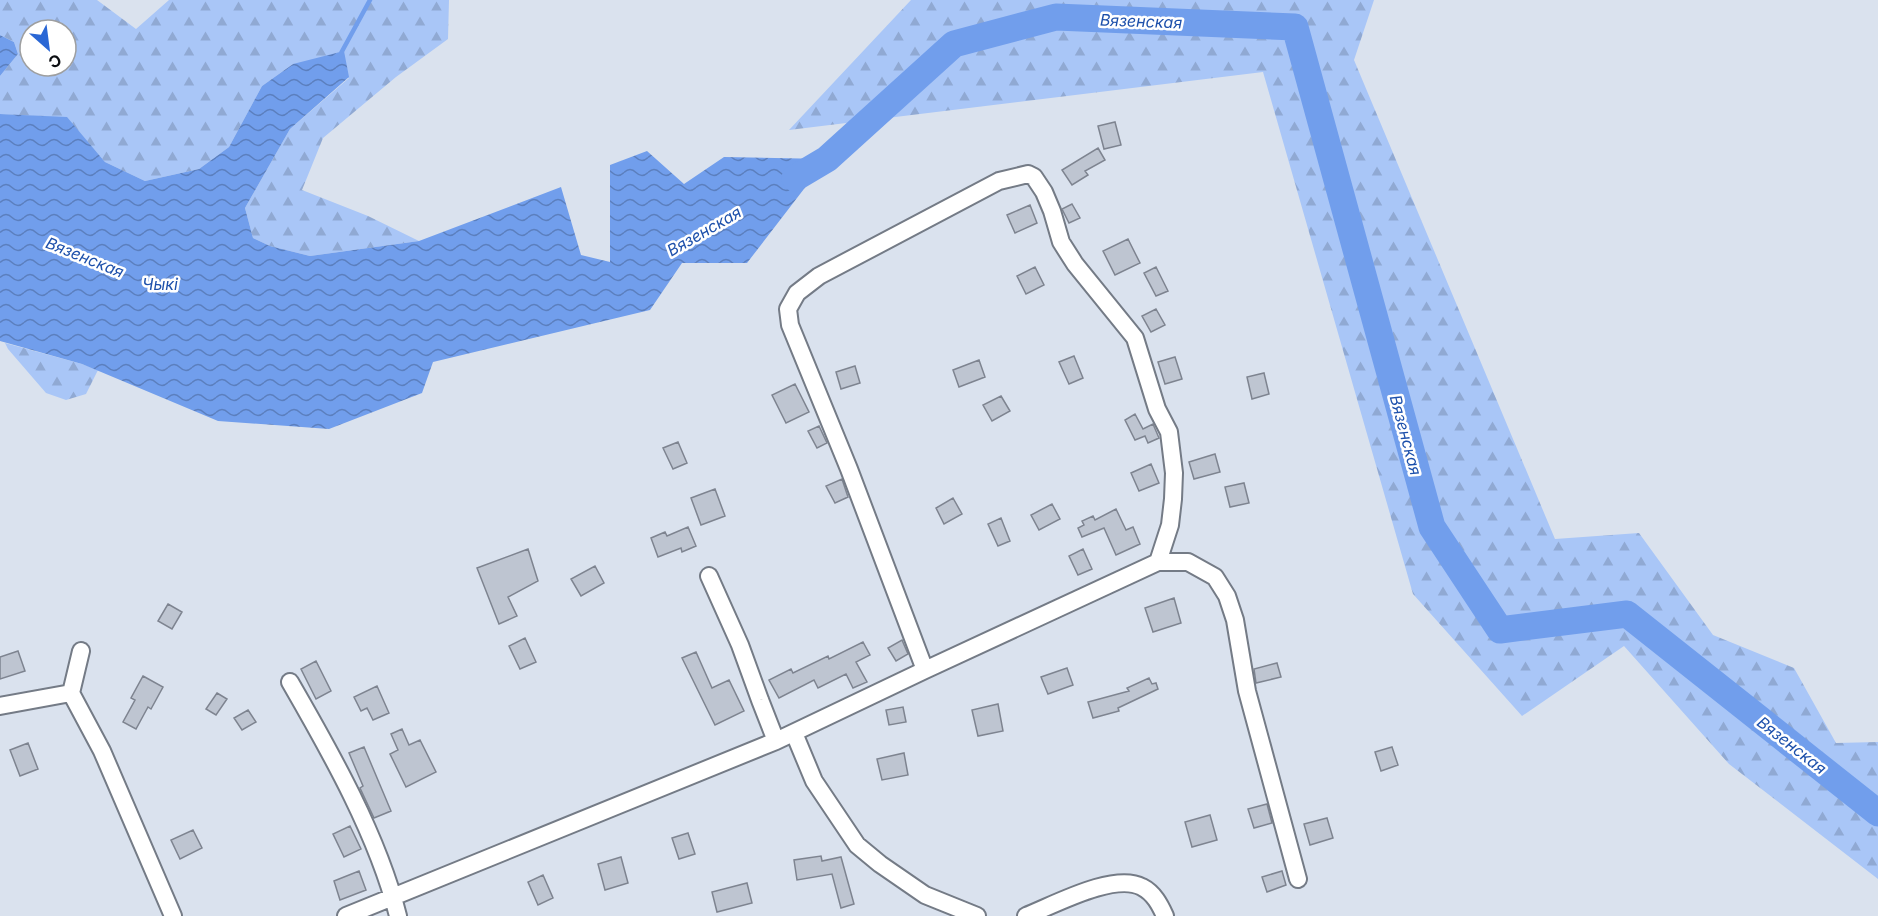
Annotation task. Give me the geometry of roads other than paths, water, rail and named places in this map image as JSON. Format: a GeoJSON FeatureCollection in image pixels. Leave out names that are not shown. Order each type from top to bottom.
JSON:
{"type":"FeatureCollection","features":[{"type":"Feature","properties":{"kind":"street"},"geometry":{"type":"LineString","coordinates":[[925,670],[849,469],[790,325],[788,309],[797,293],[819,276],[999,181],[1028,174],[1034,177],[1052,210],[1061,242],[1075,264],[1135,338],[1157,409],[1168,432],[1172,452],[1173,490],[1170,525],[1158,562]]}},
{"type":"Feature","properties":{"kind":"street"},"geometry":{"type":"LineString","coordinates":[[346,916],[794,734],[925,670],[1158,562],[1188,562],[1215,577],[1227,596],[1235,620],[1247,691],[1298,879]]}},
{"type":"Feature","properties":{"kind":"street"},"geometry":{"type":"LineString","coordinates":[[709,576],[740,645],[759,700],[777,741]]}},
{"type":"Feature","properties":{"kind":"street"},"geometry":{"type":"LineString","coordinates":[[81,651],[71,693],[102,751],[173,916]]}},
{"type":"Feature","properties":{"kind":"street"},"geometry":{"type":"LineString","coordinates":[[290,682],[337,768],[368,833],[398,916]]}},
{"type":"Feature","properties":{"kind":"street"},"geometry":{"type":"LineString","coordinates":[[0,706],[71,693]]}},
{"type":"Feature","properties":{"kind":"street"},"geometry":{"type":"LineString","coordinates":[[794,734],[814,781],[857,845],[925,895],[977,916]]}},
{"type":"Feature","properties":{"kind":"street"},"geometry":{"type":"LineString","coordinates":[[1026,916],[1098,887],[1120,883],[1142,887],[1159,902],[1166,916]]}},
{"type":"Feature","properties":{"kind":"water"},"geometry":{"type":"Polygon","coordinates":[[[0,35],[14,42],[18,54],[0,76],[0,35]]]}},
{"type":"Feature","properties":{"kind":"water","name":"Чыкі"},"geometry":{"type":"Polygon","coordinates":[[[344,51],[349,77],[290,129],[245,208],[253,238],[270,246],[310,256],[419,241],[561,187],[581,255],[610,262],[610,165],[647,151],[684,184],[724,157],[827,159],[747,263],[682,263],[650,310],[433,362],[422,393],[329,429],[218,421],[82,364],[0,341],[0,114],[67,117],[105,162],[145,181],[199,169],[229,147],[262,86],[293,64],[344,51]]]}},
{"type":"Feature","properties":{"kind":"waterway"},"geometry":{"type":"LineString","coordinates":[[340,55],[370,0]]}},
{"type":"Feature","properties":{"kind":"waterway","name":"Вязенская"},"geometry":{"type":"LineString","coordinates":[[795,178],[827,159],[954,44],[1056,17],[1295,27],[1432,527],[1500,630],[1627,614],[1878,813]]}}]}
